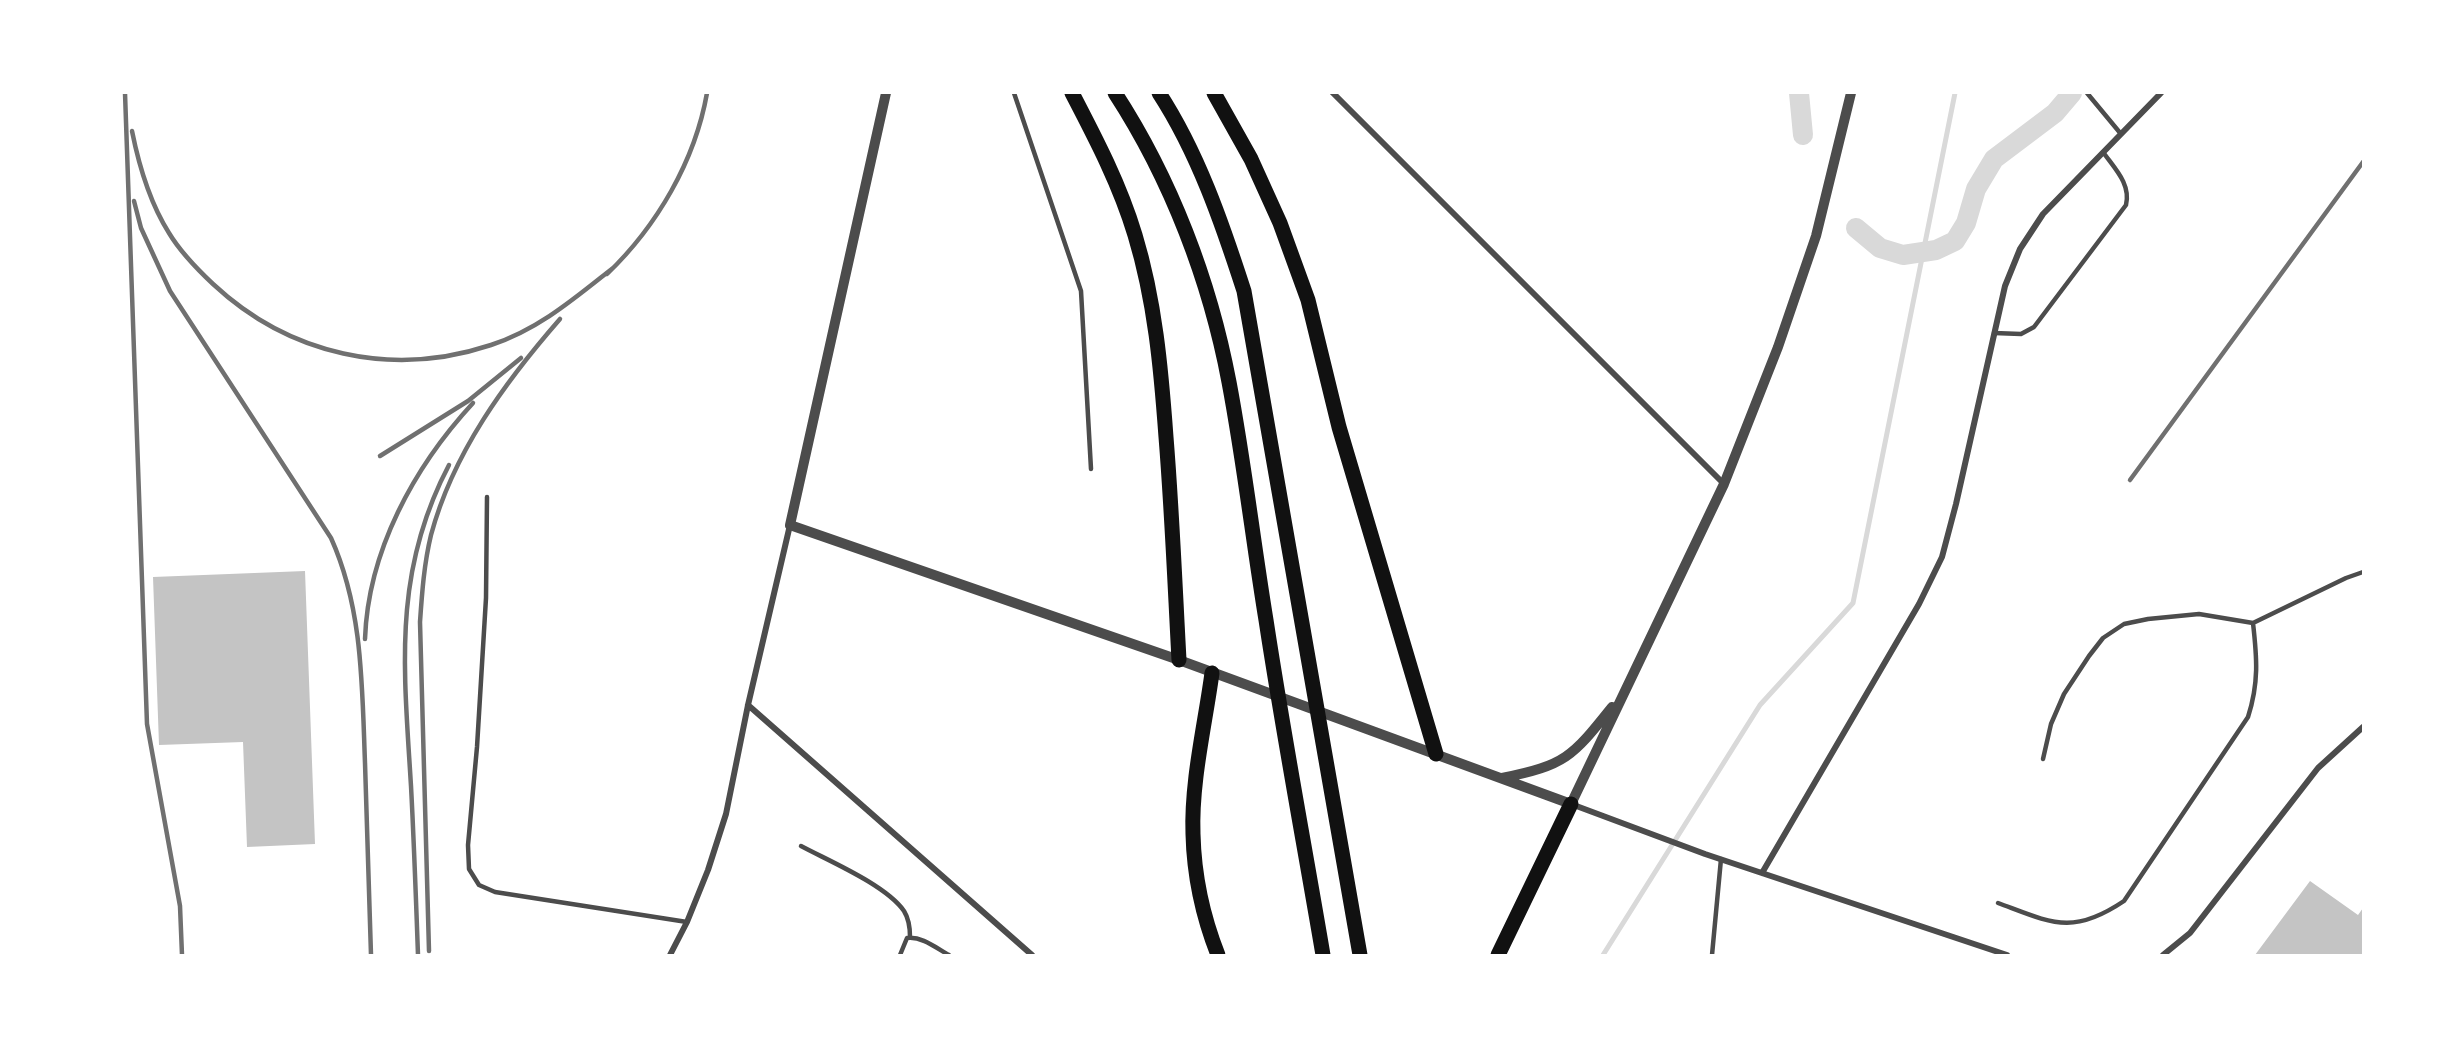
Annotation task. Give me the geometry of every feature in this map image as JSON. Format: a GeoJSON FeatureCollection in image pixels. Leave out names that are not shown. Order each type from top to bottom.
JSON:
{"type":"FeatureCollection","features":[{"type":"Feature","properties":{"kind":"main road"},"geometry":{"type":"LineString","coordinates":[[1072,93],[1097,140],[1122,200],[1134,233],[1155,318],[1172,520],[1179,660]]}},
{"type":"Feature","properties":{"kind":"main road"},"geometry":{"type":"LineString","coordinates":[[1115,93],[1132,119],[1176,207],[1208,300],[1229,381],[1269,641],[1323,955]]}},
{"type":"Feature","properties":{"kind":"main road"},"geometry":{"type":"LineString","coordinates":[[1159,93],[1191,151],[1228,241],[1244,291],[1360,955]]}},
{"type":"Feature","properties":{"kind":"main road"},"geometry":{"type":"LineString","coordinates":[[1214,93],[1261,180],[1280,223],[1308,300],[1339,427],[1436,754]]}},
{"type":"Feature","properties":{"kind":"main road"},"geometry":{"type":"LineString","coordinates":[[1212,674],[1196,790],[1193,833],[1202,905],[1218,955]]}},
{"type":"Feature","properties":{"kind":"main road"},"geometry":{"type":"LineString","coordinates":[[1498,955],[1571,804]]}},
{"type":"Feature","properties":{"kind":"street"},"geometry":{"type":"LineString","coordinates":[[670,955],[687,922],[708,870],[726,814],[748,705],[886,93]]}},
{"type":"Feature","properties":{"kind":"street"},"geometry":{"type":"LineString","coordinates":[[1333,93],[1724,484]]}},
{"type":"Feature","properties":{"kind":"street"},"geometry":{"type":"LineString","coordinates":[[1571,804],[1724,484],[1778,347],[1816,236],[1851,93]]}},
{"type":"Feature","properties":{"kind":"street"},"geometry":{"type":"LineString","coordinates":[[1762,873],[1914,614],[1942,557],[1994,333],[2006,286],[2020,249],[2043,214],[2161,93]]}},
{"type":"Feature","properties":{"kind":"street"},"geometry":{"type":"LineString","coordinates":[[790,525],[1179,660],[1212,674],[1624,822],[1705,854],[2007,955]]}},
{"type":"Feature","properties":{"kind":"street"},"geometry":{"type":"LineString","coordinates":[[1502,778],[1540,771],[1564,760],[1583,743],[1625,691]]}},
{"type":"Feature","properties":{"kind":"street"},"geometry":{"type":"LineString","coordinates":[[748,705],[1032,955]]}},
{"type":"Feature","properties":{"kind":"street"},"geometry":{"type":"LineString","coordinates":[[2163,955],[2190,933],[2318,768],[2363,727]]}},
{"type":"Feature","properties":{"kind":"lane"},"geometry":{"type":"LineString","coordinates":[[1014,93],[1081,291],[1091,469]]}},
{"type":"Feature","properties":{"kind":"lane"},"geometry":{"type":"LineString","coordinates":[[2087,93],[2121,134]]}},
{"type":"Feature","properties":{"kind":"lane"},"geometry":{"type":"LineString","coordinates":[[1994,333],[2021,334],[2034,327],[2126,205],[2127,186],[2103,152]]}},
{"type":"Feature","properties":{"kind":"lane"},"geometry":{"type":"LineString","coordinates":[[487,496],[486,598],[477,747],[468,845],[469,869],[479,885],[495,892],[687,922]]}},
{"type":"Feature","properties":{"kind":"lane"},"geometry":{"type":"LineString","coordinates":[[2043,759],[2051,724],[2064,694],[2103,638],[2124,624],[2199,614],[2253,623],[2363,572]]}},
{"type":"Feature","properties":{"kind":"lane"},"geometry":{"type":"LineString","coordinates":[[1998,903],[2054,924],[2066,924],[2103,916],[2124,901],[2248,717],[2255,696],[2258,667],[2253,623]]}},
{"type":"Feature","properties":{"kind":"lane"},"geometry":{"type":"LineString","coordinates":[[801,846],[886,893],[903,910],[910,928],[910,938]]}},
{"type":"Feature","properties":{"kind":"lane"},"geometry":{"type":"LineString","coordinates":[[1712,955],[1721,859]]}},
{"type":"Feature","properties":{"kind":"lane"},"geometry":{"type":"LineString","coordinates":[[900,955],[907,938],[923,940],[949,955]]}},
{"type":"Feature","properties":{"kind":"building"},"geometry":{"type":"Polygon","coordinates":[[[305,571],[315,844],[247,847],[243,742],[159,745],[153,577],[305,571]]]}},
{"type":"Feature","properties":{"kind":"building"},"geometry":{"type":"Polygon","coordinates":[[[2310,881],[2358,915],[2363,908],[2363,955],[2255,955],[2310,881]]]}},
{"type":"Feature","properties":{"kind":"waterway"},"geometry":{"type":"LineString","coordinates":[[1799,93],[1803,135]]}},
{"type":"Feature","properties":{"kind":"waterway"},"geometry":{"type":"LineString","coordinates":[[1603,955],[1760,705],[1853,603],[1955,93]]}},
{"type":"Feature","properties":{"kind":"waterway"},"geometry":{"type":"LineString","coordinates":[[1856,228],[1880,248],[1903,255],[1936,250],[1955,241],[1966,223],[1976,189],[1994,159],[2055,113],[2072,93]]}},
{"type":"Feature","properties":{"kind":"railway"},"geometry":{"type":"LineString","coordinates":[[125,93],[147,724],[180,906],[182,955]]}},
{"type":"Feature","properties":{"kind":"railway"},"geometry":{"type":"LineString","coordinates":[[607,274],[642,235],[671,191],[693,143],[707,93]]}},
{"type":"Feature","properties":{"kind":"railway"},"geometry":{"type":"LineString","coordinates":[[132,131],[142,171],[156,209],[174,240],[195,267],[243,308],[275,328],[308,343],[343,354],[380,359],[416,359],[454,355],[491,345],[540,322],[613,268]]}},
{"type":"Feature","properties":{"kind":"railway"},"geometry":{"type":"LineString","coordinates":[[2130,480],[2363,162]]}},
{"type":"Feature","properties":{"kind":"railway"},"geometry":{"type":"LineString","coordinates":[[134,201],[141,228],[170,291],[331,538],[342,565],[359,648],[371,955]]}},
{"type":"Feature","properties":{"kind":"railway"},"geometry":{"type":"LineString","coordinates":[[429,951],[420,622],[431,535],[453,476],[483,420],[520,368],[560,319]]}},
{"type":"Feature","properties":{"kind":"railway"},"geometry":{"type":"LineString","coordinates":[[380,456],[468,401],[521,358]]}},
{"type":"Feature","properties":{"kind":"railway"},"geometry":{"type":"LineString","coordinates":[[365,639],[368,606],[375,574],[398,512],[432,454],[473,403]]}},
{"type":"Feature","properties":{"kind":"railway"},"geometry":{"type":"LineString","coordinates":[[418,955],[406,702],[406,622],[410,583],[418,544],[431,505],[449,465]]}}]}
